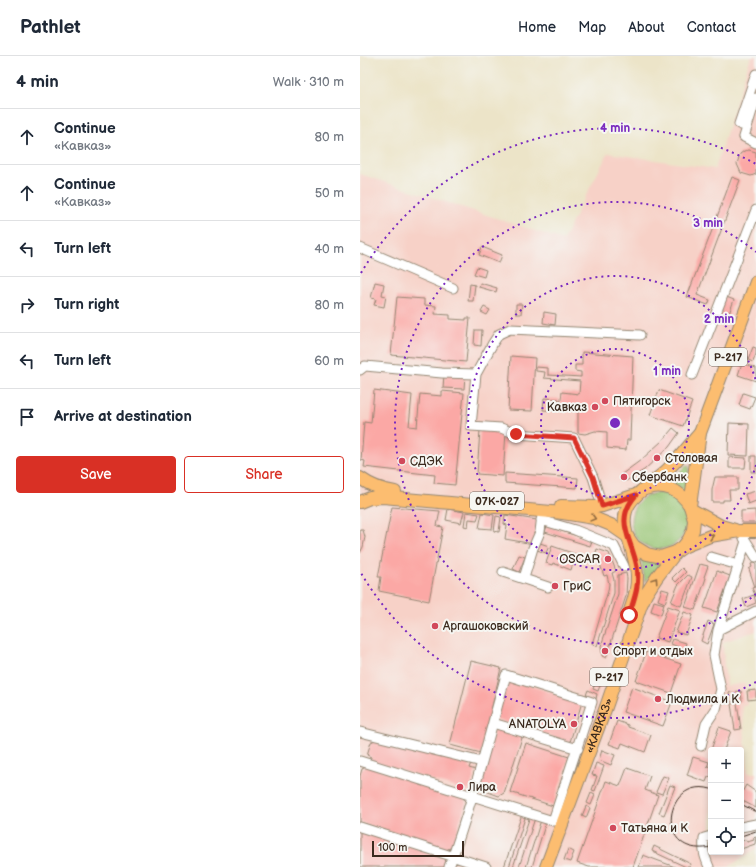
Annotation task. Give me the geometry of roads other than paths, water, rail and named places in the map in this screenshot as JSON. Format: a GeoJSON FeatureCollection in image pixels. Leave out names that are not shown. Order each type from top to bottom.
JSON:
{"type":"FeatureCollection","features":[{"type":"Feature","properties":{"kind":"main road","name":"«КАВКАЗ»"},"geometry":{"type":"LineString","coordinates":[[546,867],[606,708],[640,605],[657,577],[689,539],[693,530],[694,520],[691,508],[700,433],[756,282]]}},
{"type":"Feature","properties":{"kind":"main road","name":"«КАВКАЗ»"},"geometry":{"type":"LineString","coordinates":[[539,867],[615,661],[636,594],[638,583],[637,568],[624,527],[625,514],[630,502],[674,464],[700,433]]}},
{"type":"Feature","properties":{"kind":"main road","name":"07К-027"},"geometry":{"type":"LineString","coordinates":[[360,479],[370,485],[395,492],[572,507],[602,506],[639,493]]}},
{"type":"Feature","properties":{"kind":"main road"},"geometry":{"type":"LineString","coordinates":[[360,479],[360,497]]}},
{"type":"Feature","properties":{"kind":"main road"},"geometry":{"type":"LineString","coordinates":[[639,493],[656,487],[670,488],[682,495],[691,508],[721,526],[743,536]]}},
{"type":"Feature","properties":{"kind":"main road","name":"07К-027"},"geometry":{"type":"LineString","coordinates":[[360,502],[370,498],[383,497],[542,516],[594,518],[611,525],[628,538]]}},
{"type":"Feature","properties":{"kind":"main road"},"geometry":{"type":"LineString","coordinates":[[628,538],[640,551],[654,556],[661,556],[680,550],[710,536],[743,536],[756,531]]}},
{"type":"Feature","properties":{"kind":"street"},"geometry":{"type":"LineString","coordinates":[[747,127],[740,124],[756,74]]}},
{"type":"Feature","properties":{"kind":"street"},"geometry":{"type":"LineString","coordinates":[[756,98],[744,137],[756,143]]}},
{"type":"Feature","properties":{"kind":"street"},"geometry":{"type":"LineString","coordinates":[[692,375],[756,210]]}},
{"type":"Feature","properties":{"kind":"street"},"geometry":{"type":"LineString","coordinates":[[361,252],[453,288]]}},
{"type":"Feature","properties":{"kind":"street"},"geometry":{"type":"LineString","coordinates":[[602,506],[593,477],[574,438],[516,434],[501,428],[471,426],[476,374],[499,334],[510,329],[640,335]]}},
{"type":"Feature","properties":{"kind":"street"},"geometry":{"type":"LineString","coordinates":[[360,370],[365,366],[476,374]]}},
{"type":"Feature","properties":{"kind":"street"},"geometry":{"type":"LineString","coordinates":[[524,578],[533,548],[540,532],[542,516],[614,546],[624,566]]}},
{"type":"Feature","properties":{"kind":"street"},"geometry":{"type":"LineString","coordinates":[[743,536],[756,557]]}},
{"type":"Feature","properties":{"kind":"street"},"geometry":{"type":"LineString","coordinates":[[701,746],[706,724],[716,709],[721,689],[714,655],[718,630],[738,565],[743,536]]}},
{"type":"Feature","properties":{"kind":"street"},"geometry":{"type":"LineString","coordinates":[[711,557],[738,565]]}},
{"type":"Feature","properties":{"kind":"street"},"geometry":{"type":"LineString","coordinates":[[503,572],[548,587]]}},
{"type":"Feature","properties":{"kind":"street"},"geometry":{"type":"LineString","coordinates":[[718,630],[756,611]]}},
{"type":"Feature","properties":{"kind":"street"},"geometry":{"type":"LineString","coordinates":[[361,763],[472,796],[553,821],[578,749],[592,702],[506,675],[482,762],[472,796],[450,867]]}},
{"type":"Feature","properties":{"kind":"street"},"geometry":{"type":"LineString","coordinates":[[493,723],[578,749]]}},
{"type":"Feature","properties":{"kind":"street"},"geometry":{"type":"LineString","coordinates":[[360,732],[482,762]]}},
{"type":"Feature","properties":{"kind":"street"},"geometry":{"type":"LineString","coordinates":[[744,826],[756,824]]}},
{"type":"Feature","properties":{"kind":"street"},"geometry":{"type":"LineString","coordinates":[[360,827],[486,867]]}},
{"type":"Feature","properties":{"kind":"street"},"geometry":{"type":"LineString","coordinates":[[708,837],[704,838],[703,848],[709,867]]}},
{"type":"Feature","properties":{"kind":"tram line"},"geometry":{"type":"LineString","coordinates":[[708,789],[695,788],[683,794],[675,804],[671,817],[673,830],[680,841],[692,847],[708,847]]}},
{"type":"Feature","properties":{"kind":"tram line"},"geometry":{"type":"LineString","coordinates":[[744,806],[756,812]]}},
{"type":"Feature","properties":{"kind":"tram line"},"geometry":{"type":"LineString","coordinates":[[744,835],[756,831]]}},
{"type":"Feature","properties":{"kind":"place","name":"Пятигорск"},"geometry":{"type":"Point","coordinates":[605,401]}},
{"type":"Feature","properties":{"kind":"place","name":"Кавказ"},"geometry":{"type":"Point","coordinates":[595,407]}},
{"type":"Feature","properties":{"kind":"place","name":"Столовая"},"geometry":{"type":"Point","coordinates":[657,458]}},
{"type":"Feature","properties":{"kind":"place","name":"СДЭК"},"geometry":{"type":"Point","coordinates":[402,461]}},
{"type":"Feature","properties":{"kind":"place","name":"Сбербанк"},"geometry":{"type":"Point","coordinates":[624,477]}},
{"type":"Feature","properties":{"kind":"place","name":"OSCAR"},"geometry":{"type":"Point","coordinates":[608,559]}},
{"type":"Feature","properties":{"kind":"place","name":"ГриС"},"geometry":{"type":"Point","coordinates":[555,586]}},
{"type":"Feature","properties":{"kind":"place","name":"Аргашоковский"},"geometry":{"type":"Point","coordinates":[435,626]}},
{"type":"Feature","properties":{"kind":"place","name":"Спорт и отдых"},"geometry":{"type":"Point","coordinates":[605,651]}},
{"type":"Feature","properties":{"kind":"place","name":"Людмила и К"},"geometry":{"type":"Point","coordinates":[658,699]}},
{"type":"Feature","properties":{"kind":"place","name":"ANATOLYA"},"geometry":{"type":"Point","coordinates":[574,724]}},
{"type":"Feature","properties":{"kind":"place","name":"Лира"},"geometry":{"type":"Point","coordinates":[460,787]}},
{"type":"Feature","properties":{"kind":"place","name":"Татьяна и К"},"geometry":{"type":"Point","coordinates":[613,828]}}]}
